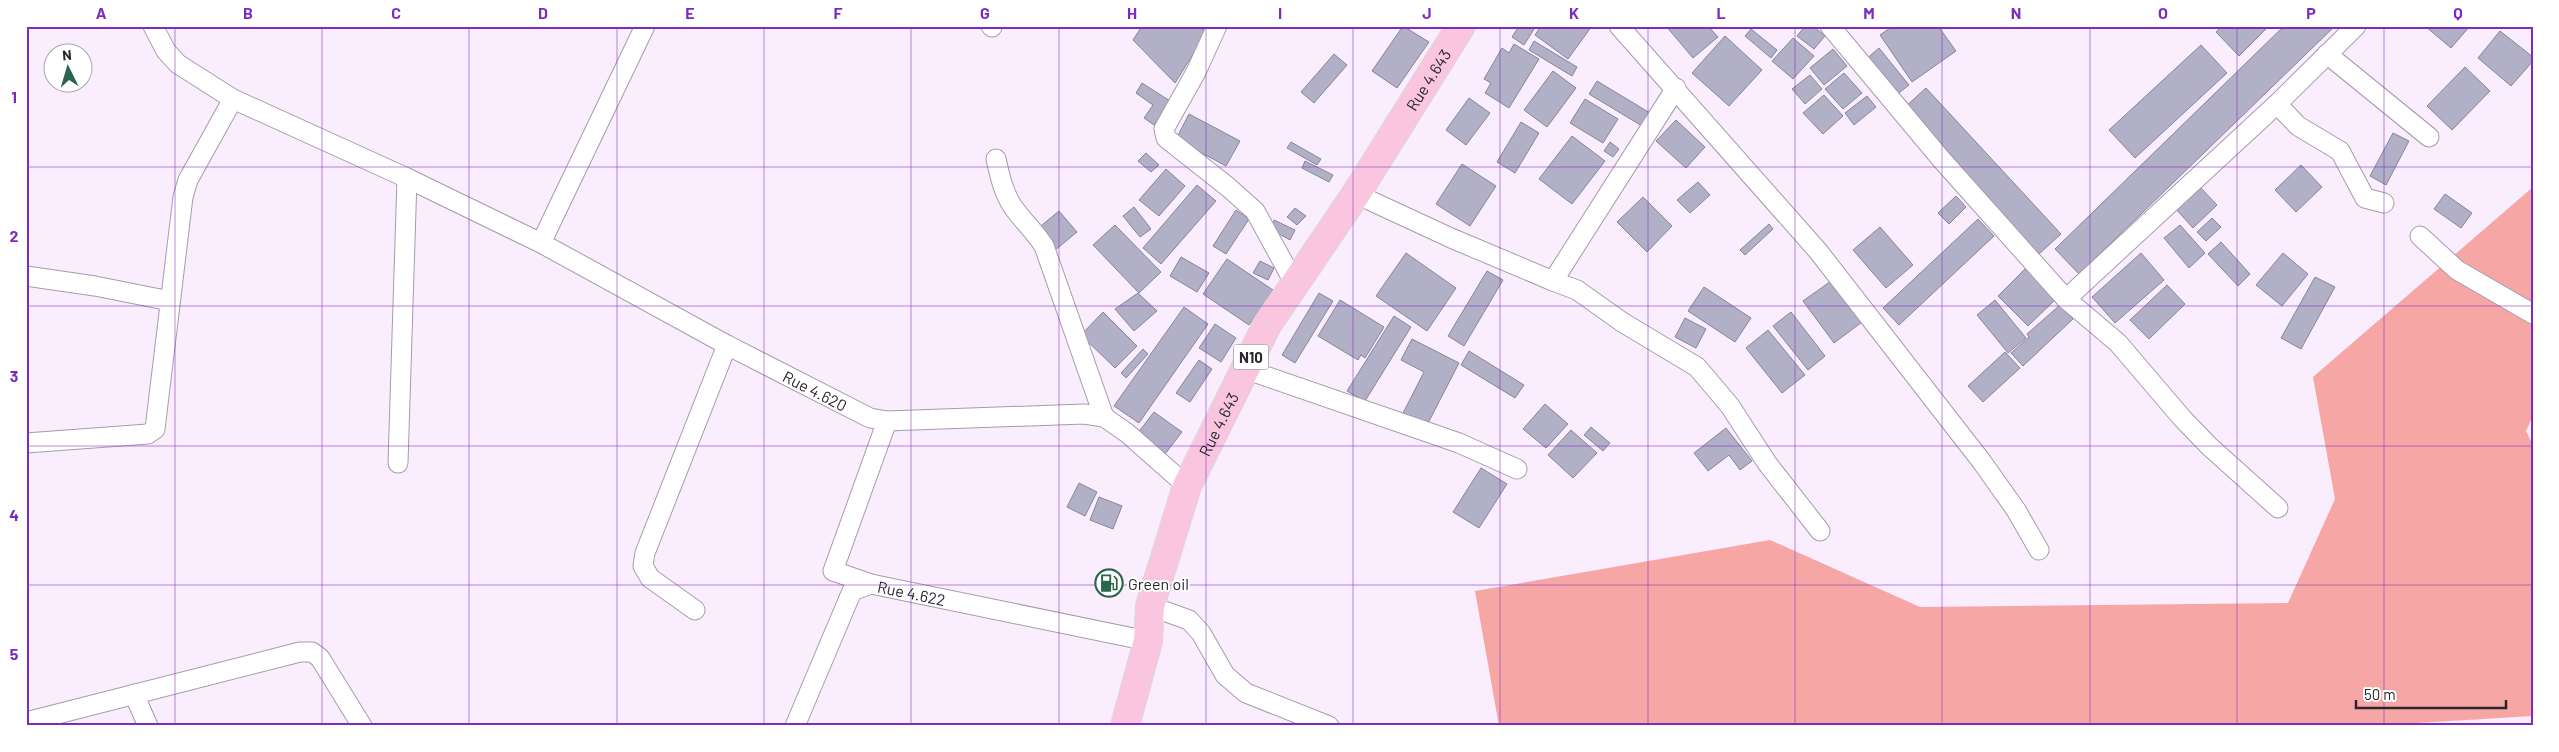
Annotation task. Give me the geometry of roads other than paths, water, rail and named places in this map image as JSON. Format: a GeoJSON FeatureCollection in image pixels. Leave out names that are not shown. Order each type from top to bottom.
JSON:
{"type":"FeatureCollection","features":[{"type":"Feature","properties":{"kind":"highway","name":"Rue 4.643"},"geometry":{"type":"LineString","coordinates":[[1125,726],[1148,641],[1150,606],[1187,486],[1268,324],[1356,194],[1461,26]]}},
{"type":"Feature","properties":{"kind":"street","name":"Rue 4.620"},"geometry":{"type":"LineString","coordinates":[[153,26],[166,51],[178,64],[233,99],[407,178],[541,243],[727,346],[870,418],[887,422],[1084,414],[1104,417],[1127,433],[1187,486]]}},
{"type":"Feature","properties":{"kind":"street"},"geometry":{"type":"LineString","coordinates":[[541,243],[645,26]]}},
{"type":"Feature","properties":{"kind":"street"},"geometry":{"type":"LineString","coordinates":[[1217,26],[1196,72],[1164,129],[1166,138],[1255,211],[1295,284]]}},
{"type":"Feature","properties":{"kind":"street"},"geometry":{"type":"LineString","coordinates":[[1619,26],[1676,88],[1818,251],[1982,462],[2016,510],[2039,550]]}},
{"type":"Feature","properties":{"kind":"street"},"geometry":{"type":"LineString","coordinates":[[1830,26],[1941,159],[2066,299],[2118,343],[2188,425],[2278,508]]}},
{"type":"Feature","properties":{"kind":"street"},"geometry":{"type":"LineString","coordinates":[[2066,299],[2277,104],[2356,26]]}},
{"type":"Feature","properties":{"kind":"street"},"geometry":{"type":"LineString","coordinates":[[2327,54],[2430,137]]}},
{"type":"Feature","properties":{"kind":"street"},"geometry":{"type":"LineString","coordinates":[[1553,281],[1676,88]]}},
{"type":"Feature","properties":{"kind":"street"},"geometry":{"type":"LineString","coordinates":[[26,443],[148,434],[156,429],[183,197],[188,180],[233,99]]}},
{"type":"Feature","properties":{"kind":"street"},"geometry":{"type":"LineString","coordinates":[[2277,104],[2298,126],[2334,145],[2340,151],[2364,198],[2384,202]]}},
{"type":"Feature","properties":{"kind":"street"},"geometry":{"type":"LineString","coordinates":[[996,159],[1004,190],[1013,207],[1037,234],[1044,246],[1104,417]]}},
{"type":"Feature","properties":{"kind":"street"},"geometry":{"type":"LineString","coordinates":[[398,462],[407,178]]}},
{"type":"Feature","properties":{"kind":"street"},"geometry":{"type":"LineString","coordinates":[[1356,194],[1451,238],[1577,290],[1622,322],[1698,367],[1730,406],[1768,463],[1820,531]]}},
{"type":"Feature","properties":{"kind":"street"},"geometry":{"type":"LineString","coordinates":[[2420,236],[2457,270],[2533,314]]}},
{"type":"Feature","properties":{"kind":"street"},"geometry":{"type":"LineString","coordinates":[[26,276],[95,286],[170,301]]}},
{"type":"Feature","properties":{"kind":"street"},"geometry":{"type":"LineString","coordinates":[[695,610],[650,578],[643,566],[645,553],[727,346]]}},
{"type":"Feature","properties":{"kind":"street"},"geometry":{"type":"LineString","coordinates":[[1245,369],[1459,443],[1517,469]]}},
{"type":"Feature","properties":{"kind":"street","name":"Rue 4.622"},"geometry":{"type":"LineString","coordinates":[[887,422],[833,571],[871,584],[1148,641]]}},
{"type":"Feature","properties":{"kind":"street"},"geometry":{"type":"LineString","coordinates":[[795,726],[852,591],[871,584]]}},
{"type":"Feature","properties":{"kind":"street"},"geometry":{"type":"LineString","coordinates":[[1150,606],[1189,620],[1201,633],[1225,675],[1246,693],[1329,726]]}},
{"type":"Feature","properties":{"kind":"street"},"geometry":{"type":"LineString","coordinates":[[26,722],[269,658],[300,652],[312,652],[320,658],[362,726]]}},
{"type":"Feature","properties":{"kind":"street"},"geometry":{"type":"LineString","coordinates":[[134,694],[148,726]]}},
{"type":"Feature","properties":{"kind":"place","name":"Green oil"},"geometry":{"type":"Point","coordinates":[1109,583]}}]}
